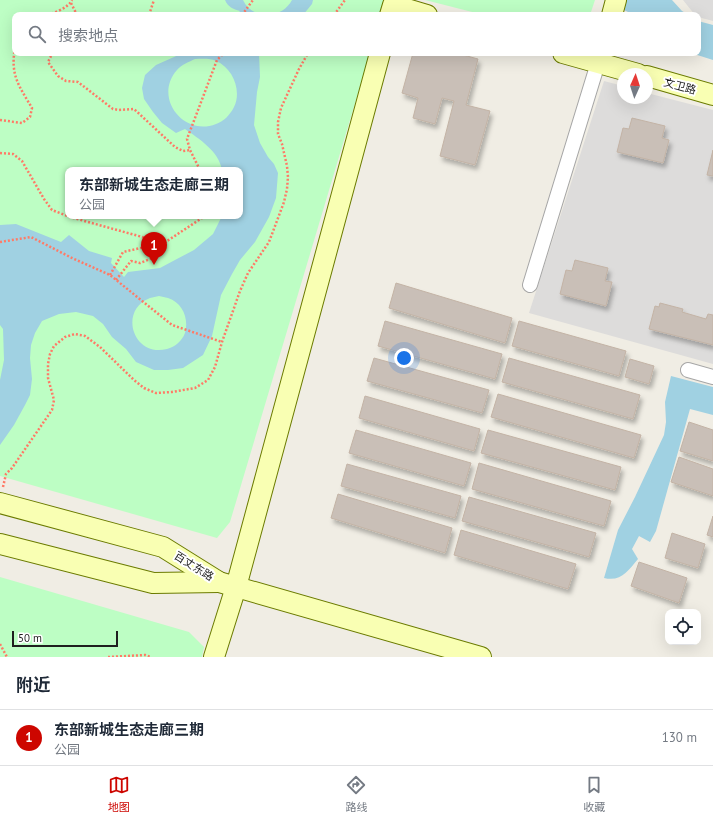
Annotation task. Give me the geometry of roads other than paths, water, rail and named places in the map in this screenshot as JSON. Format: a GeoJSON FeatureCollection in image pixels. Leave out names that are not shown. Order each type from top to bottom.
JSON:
{"type":"FeatureCollection","features":[{"type":"Feature","properties":{"kind":"street"},"geometry":{"type":"LineString","coordinates":[[613,12],[616,0]]}},
{"type":"Feature","properties":{"kind":"street"},"geometry":{"type":"LineString","coordinates":[[391,12],[393,5],[418,12]]}},
{"type":"Feature","properties":{"kind":"street"},"geometry":{"type":"LineString","coordinates":[[214,657],[227,584],[379,56]]}},
{"type":"Feature","properties":{"kind":"street"},"geometry":{"type":"LineString","coordinates":[[585,56],[600,58],[624,68]]}},
{"type":"Feature","properties":{"kind":"street"},"geometry":{"type":"LineString","coordinates":[[530,285],[600,58]]}},
{"type":"Feature","properties":{"kind":"street","name":"文卫路"},"geometry":{"type":"LineString","coordinates":[[653,78],[713,95]]}},
{"type":"Feature","properties":{"kind":"street"},"geometry":{"type":"LineString","coordinates":[[688,370],[713,377]]}},
{"type":"Feature","properties":{"kind":"street","name":"百丈东路"},"geometry":{"type":"LineString","coordinates":[[1,498],[163,547],[227,584]]}},
{"type":"Feature","properties":{"kind":"street","name":"百丈东路"},"geometry":{"type":"LineString","coordinates":[[0,544],[153,584],[227,584]]}},
{"type":"Feature","properties":{"kind":"street"},"geometry":{"type":"LineString","coordinates":[[227,584],[481,657]]}},
{"type":"Feature","properties":{"kind":"water"},"geometry":{"type":"Polygon","coordinates":[[[225,0],[243,0],[247,6],[255,12],[239,12],[240,11],[228,4],[225,0]]]}},
{"type":"Feature","properties":{"kind":"water"},"geometry":{"type":"Polygon","coordinates":[[[292,0],[313,0],[312,4],[305,12],[279,12],[288,6],[292,0]]]}},
{"type":"Feature","properties":{"kind":"water"},"geometry":{"type":"Polygon","coordinates":[[[604,0],[672,0],[684,12],[628,12],[604,0]]]}},
{"type":"Feature","properties":{"kind":"water"},"geometry":{"type":"Polygon","coordinates":[[[701,22],[713,25],[713,60],[700,56],[701,22]]]}},
{"type":"Feature","properties":{"kind":"water"},"geometry":{"type":"Polygon","coordinates":[[[176,56],[259,56],[260,77],[254,125],[260,143],[274,164],[278,173],[276,198],[269,217],[255,242],[240,260],[221,295],[212,336],[203,355],[183,368],[154,370],[136,362],[126,349],[112,337],[103,324],[93,316],[76,312],[59,314],[42,321],[35,333],[31,345],[30,358],[32,379],[30,395],[14,425],[0,445],[0,380],[4,360],[3,329],[0,325],[0,225],[16,224],[61,242],[69,235],[89,251],[112,258],[111,263],[124,277],[128,272],[160,268],[194,250],[213,234],[220,219],[243,219],[243,167],[221,167],[213,151],[196,137],[185,129],[176,133],[162,123],[144,99],[142,88],[145,75],[156,65],[176,56]],[[195,59],[179,68],[170,81],[168,92],[170,102],[175,112],[183,120],[193,125],[204,127],[222,121],[231,113],[237,94],[234,81],[227,69],[222,64],[209,59],[195,59]],[[159,296],[150,298],[140,304],[134,312],[132,322],[134,331],[138,340],[146,347],[155,350],[167,349],[175,345],[184,336],[186,322],[184,312],[178,304],[168,298],[159,296]]]}},
{"type":"Feature","properties":{"kind":"water"},"geometry":{"type":"Polygon","coordinates":[[[671,376],[713,387],[713,415],[690,409],[656,531],[650,542],[639,536],[632,549],[638,559],[624,574],[620,577],[610,579],[604,578],[618,530],[664,435],[666,422],[665,402],[671,376]]]}},
{"type":"Feature","properties":{"kind":"place","name":"东部新城生态走廊三期"},"geometry":{"type":"Point","coordinates":[154,265]}}]}
